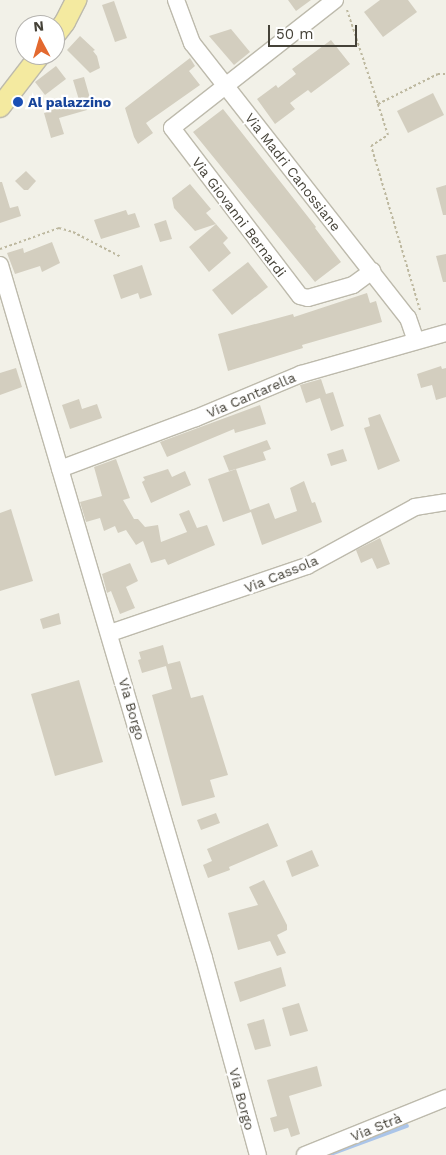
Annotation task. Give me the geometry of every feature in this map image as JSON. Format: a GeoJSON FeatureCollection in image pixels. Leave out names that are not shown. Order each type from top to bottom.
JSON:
{"type":"FeatureCollection","features":[{"type":"Feature","properties":{"kind":"main road"},"geometry":{"type":"LineString","coordinates":[[65,22],[76,0]]}},
{"type":"Feature","properties":{"kind":"main road"},"geometry":{"type":"LineString","coordinates":[[3,97],[31,65]]}},
{"type":"Feature","properties":{"kind":"street","name":"Via Madri Canossiane"},"geometry":{"type":"LineString","coordinates":[[176,0],[192,43],[408,318],[416,341]]}},
{"type":"Feature","properties":{"kind":"street"},"geometry":{"type":"LineString","coordinates":[[225,85],[341,5]]}},
{"type":"Feature","properties":{"kind":"street","name":"Via Giovanni Bernardi"},"geometry":{"type":"LineString","coordinates":[[225,85],[172,128],[292,287],[300,296],[308,298],[353,285],[372,271]]}},
{"type":"Feature","properties":{"kind":"street","name":"Via Borgo"},"geometry":{"type":"LineString","coordinates":[[0,265],[110,633],[204,958],[258,1155]]}},
{"type":"Feature","properties":{"kind":"street","name":"Via Cantarella"},"geometry":{"type":"LineString","coordinates":[[60,469],[196,418],[301,374],[446,333]]}},
{"type":"Feature","properties":{"kind":"street","name":"Via Cassola"},"geometry":{"type":"LineString","coordinates":[[110,633],[307,566],[416,508],[446,502]]}},
{"type":"Feature","properties":{"kind":"street","name":"Via Strà"},"geometry":{"type":"LineString","coordinates":[[305,1155],[446,1098]]}},
{"type":"Feature","properties":{"kind":"path"},"geometry":{"type":"LineString","coordinates":[[341,5],[388,135],[371,146],[421,311]]}},
{"type":"Feature","properties":{"kind":"path"},"geometry":{"type":"LineString","coordinates":[[378,104],[438,74],[446,74]]}},
{"type":"Feature","properties":{"kind":"path"},"geometry":{"type":"LineString","coordinates":[[0,249],[59,228],[73,232],[121,257]]}},
{"type":"Feature","properties":{"kind":"building"},"geometry":{"type":"Polygon","coordinates":[[[288,0],[311,0],[296,11],[288,0]]]}},
{"type":"Feature","properties":{"kind":"building"},"geometry":{"type":"Polygon","coordinates":[[[380,0],[408,0],[417,12],[383,37],[364,12],[380,0]]]}},
{"type":"Feature","properties":{"kind":"building"},"geometry":{"type":"Polygon","coordinates":[[[114,1],[127,38],[115,42],[102,5],[114,1]]]}},
{"type":"Feature","properties":{"kind":"building"},"geometry":{"type":"Polygon","coordinates":[[[231,29],[250,52],[234,65],[209,36],[231,29]]]}},
{"type":"Feature","properties":{"kind":"building"},"geometry":{"type":"Polygon","coordinates":[[[80,36],[95,50],[93,51],[97,56],[100,68],[90,73],[67,50],[80,36]]]}},
{"type":"Feature","properties":{"kind":"building"},"geometry":{"type":"Polygon","coordinates":[[[331,40],[350,64],[311,93],[308,90],[290,103],[295,109],[275,124],[257,99],[276,85],[278,88],[296,74],[292,69],[331,40]]]}},
{"type":"Feature","properties":{"kind":"building"},"geometry":{"type":"Polygon","coordinates":[[[190,58],[195,66],[189,71],[200,85],[146,123],[153,133],[138,144],[125,108],[190,58]]]}},
{"type":"Feature","properties":{"kind":"building"},"geometry":{"type":"Polygon","coordinates":[[[56,66],[66,79],[45,95],[35,82],[56,66]]]}},
{"type":"Feature","properties":{"kind":"building"},"geometry":{"type":"Polygon","coordinates":[[[84,77],[90,98],[84,100],[87,110],[59,118],[64,134],[51,138],[44,113],[79,100],[73,80],[84,77]]]}},
{"type":"Feature","properties":{"kind":"building"},"geometry":{"type":"Polygon","coordinates":[[[433,93],[444,115],[408,133],[397,111],[433,93]]]}},
{"type":"Feature","properties":{"kind":"building"},"geometry":{"type":"Polygon","coordinates":[[[223,109],[316,227],[341,262],[315,282],[193,132],[223,109]]]}},
{"type":"Feature","properties":{"kind":"building"},"geometry":{"type":"Polygon","coordinates":[[[26,171],[36,181],[28,190],[24,190],[15,181],[26,171]]]}},
{"type":"Feature","properties":{"kind":"building"},"geometry":{"type":"Polygon","coordinates":[[[0,182],[2,182],[10,208],[18,206],[21,216],[0,223],[0,182]]]}},
{"type":"Feature","properties":{"kind":"building"},"geometry":{"type":"Polygon","coordinates":[[[190,184],[211,209],[206,213],[216,224],[195,231],[174,208],[172,198],[190,184]]]}},
{"type":"Feature","properties":{"kind":"building"},"geometry":{"type":"Polygon","coordinates":[[[446,185],[446,215],[443,215],[436,188],[446,185]]]}},
{"type":"Feature","properties":{"kind":"building"},"geometry":{"type":"Polygon","coordinates":[[[126,210],[128,215],[135,213],[140,227],[101,239],[94,220],[126,210]]]}},
{"type":"Feature","properties":{"kind":"building"},"geometry":{"type":"Polygon","coordinates":[[[166,220],[172,239],[160,242],[154,224],[166,220]]]}},
{"type":"Feature","properties":{"kind":"building"},"geometry":{"type":"Polygon","coordinates":[[[216,224],[228,238],[223,243],[231,253],[209,272],[189,247],[216,224]]]}},
{"type":"Feature","properties":{"kind":"building"},"geometry":{"type":"Polygon","coordinates":[[[52,242],[60,263],[42,272],[40,266],[15,274],[7,253],[23,248],[24,253],[52,242]]]}},
{"type":"Feature","properties":{"kind":"building"},"geometry":{"type":"Polygon","coordinates":[[[446,254],[446,282],[443,282],[436,256],[446,254]]]}},
{"type":"Feature","properties":{"kind":"building"},"geometry":{"type":"Polygon","coordinates":[[[248,262],[268,287],[232,315],[212,290],[248,262]]]}},
{"type":"Feature","properties":{"kind":"building"},"geometry":{"type":"Polygon","coordinates":[[[142,265],[152,295],[140,299],[138,293],[121,299],[113,275],[142,265]]]}},
{"type":"Feature","properties":{"kind":"building"},"geometry":{"type":"Polygon","coordinates":[[[367,293],[370,303],[376,301],[382,322],[302,345],[303,348],[228,371],[218,334],[293,314],[294,317],[367,293]]]}},
{"type":"Feature","properties":{"kind":"building"},"geometry":{"type":"Polygon","coordinates":[[[441,366],[442,369],[446,368],[446,397],[436,400],[432,385],[421,388],[417,374],[441,366]]]}},
{"type":"Feature","properties":{"kind":"building"},"geometry":{"type":"Polygon","coordinates":[[[16,368],[22,387],[0,395],[0,373],[16,368]]]}},
{"type":"Feature","properties":{"kind":"building"},"geometry":{"type":"Polygon","coordinates":[[[321,379],[326,394],[333,392],[344,426],[331,431],[320,398],[306,403],[300,385],[321,379]]]}},
{"type":"Feature","properties":{"kind":"building"},"geometry":{"type":"Polygon","coordinates":[[[79,399],[82,409],[97,404],[102,418],[70,429],[62,405],[79,399]]]}},
{"type":"Feature","properties":{"kind":"building"},"geometry":{"type":"Polygon","coordinates":[[[260,405],[266,424],[235,433],[234,429],[167,457],[160,442],[260,405]]]}},
{"type":"Feature","properties":{"kind":"building"},"geometry":{"type":"Polygon","coordinates":[[[380,414],[400,461],[378,470],[364,428],[370,426],[368,418],[380,414]]]}},
{"type":"Feature","properties":{"kind":"building"},"geometry":{"type":"Polygon","coordinates":[[[267,440],[271,449],[263,452],[266,460],[229,471],[223,456],[267,440]]]}},
{"type":"Feature","properties":{"kind":"building"},"geometry":{"type":"Polygon","coordinates":[[[343,449],[347,461],[331,466],[327,454],[343,449]]]}},
{"type":"Feature","properties":{"kind":"building"},"geometry":{"type":"Polygon","coordinates":[[[116,459],[130,498],[123,500],[134,519],[138,519],[145,527],[158,525],[161,542],[187,532],[179,514],[189,510],[197,528],[207,525],[215,545],[168,565],[165,559],[151,563],[143,541],[136,545],[126,530],[118,533],[115,526],[104,531],[100,518],[86,522],[80,502],[102,496],[94,467],[116,459]]]}},
{"type":"Feature","properties":{"kind":"building"},"geometry":{"type":"Polygon","coordinates":[[[168,469],[172,477],[185,471],[191,485],[151,503],[142,482],[145,480],[143,477],[168,469]]]}},
{"type":"Feature","properties":{"kind":"building"},"geometry":{"type":"Polygon","coordinates":[[[236,469],[250,510],[269,503],[275,519],[297,511],[290,488],[304,481],[312,503],[315,502],[322,522],[262,545],[251,512],[223,522],[208,479],[236,469]]]}},
{"type":"Feature","properties":{"kind":"building"},"geometry":{"type":"Polygon","coordinates":[[[11,509],[33,581],[0,591],[0,513],[11,509]]]}},
{"type":"Feature","properties":{"kind":"building"},"geometry":{"type":"Polygon","coordinates":[[[380,538],[390,564],[377,569],[372,558],[361,563],[356,550],[380,538]]]}},
{"type":"Feature","properties":{"kind":"building"},"geometry":{"type":"Polygon","coordinates":[[[130,563],[138,581],[126,587],[135,608],[120,614],[111,591],[107,593],[102,574],[130,563]]]}},
{"type":"Feature","properties":{"kind":"building"},"geometry":{"type":"Polygon","coordinates":[[[59,613],[61,624],[43,629],[40,619],[59,613]]]}},
{"type":"Feature","properties":{"kind":"building"},"geometry":{"type":"Polygon","coordinates":[[[163,645],[168,664],[180,661],[191,698],[203,695],[228,775],[210,780],[215,797],[182,806],[152,695],[172,689],[166,666],[142,673],[138,660],[141,659],[139,652],[163,645]]]}},
{"type":"Feature","properties":{"kind":"building"},"geometry":{"type":"Polygon","coordinates":[[[79,680],[103,762],[55,776],[31,694],[79,680]]]}},
{"type":"Feature","properties":{"kind":"building"},"geometry":{"type":"Polygon","coordinates":[[[216,813],[220,823],[201,830],[197,820],[216,813]]]}},
{"type":"Feature","properties":{"kind":"building"},"geometry":{"type":"Polygon","coordinates":[[[268,823],[278,846],[229,867],[230,870],[208,878],[203,865],[212,861],[207,849],[268,823]]]}},
{"type":"Feature","properties":{"kind":"building"},"geometry":{"type":"Polygon","coordinates":[[[312,850],[319,866],[292,877],[286,861],[312,850]]]}},
{"type":"Feature","properties":{"kind":"building"},"geometry":{"type":"Polygon","coordinates":[[[264,880],[287,925],[287,930],[277,935],[286,953],[277,956],[270,941],[238,950],[228,913],[258,905],[249,887],[264,880]]]}},
{"type":"Feature","properties":{"kind":"building"},"geometry":{"type":"Polygon","coordinates":[[[281,967],[286,986],[240,1002],[234,982],[281,967]]]}},
{"type":"Feature","properties":{"kind":"building"},"geometry":{"type":"Polygon","coordinates":[[[299,1003],[308,1031],[290,1036],[282,1008],[299,1003]]]}},
{"type":"Feature","properties":{"kind":"building"},"geometry":{"type":"Polygon","coordinates":[[[264,1019],[271,1046],[255,1050],[247,1024],[264,1019]]]}},
{"type":"Feature","properties":{"kind":"building"},"geometry":{"type":"Polygon","coordinates":[[[317,1066],[322,1086],[289,1096],[300,1134],[291,1137],[288,1128],[274,1132],[270,1118],[277,1116],[267,1080],[317,1066]]]}},
{"type":"Feature","properties":{"kind":"waterway"},"geometry":{"type":"LineString","coordinates":[[328,1155],[407,1126]]}},
{"type":"Feature","properties":{"kind":"place","name":"Al palazzino"},"geometry":{"type":"Point","coordinates":[18,102]}}]}
